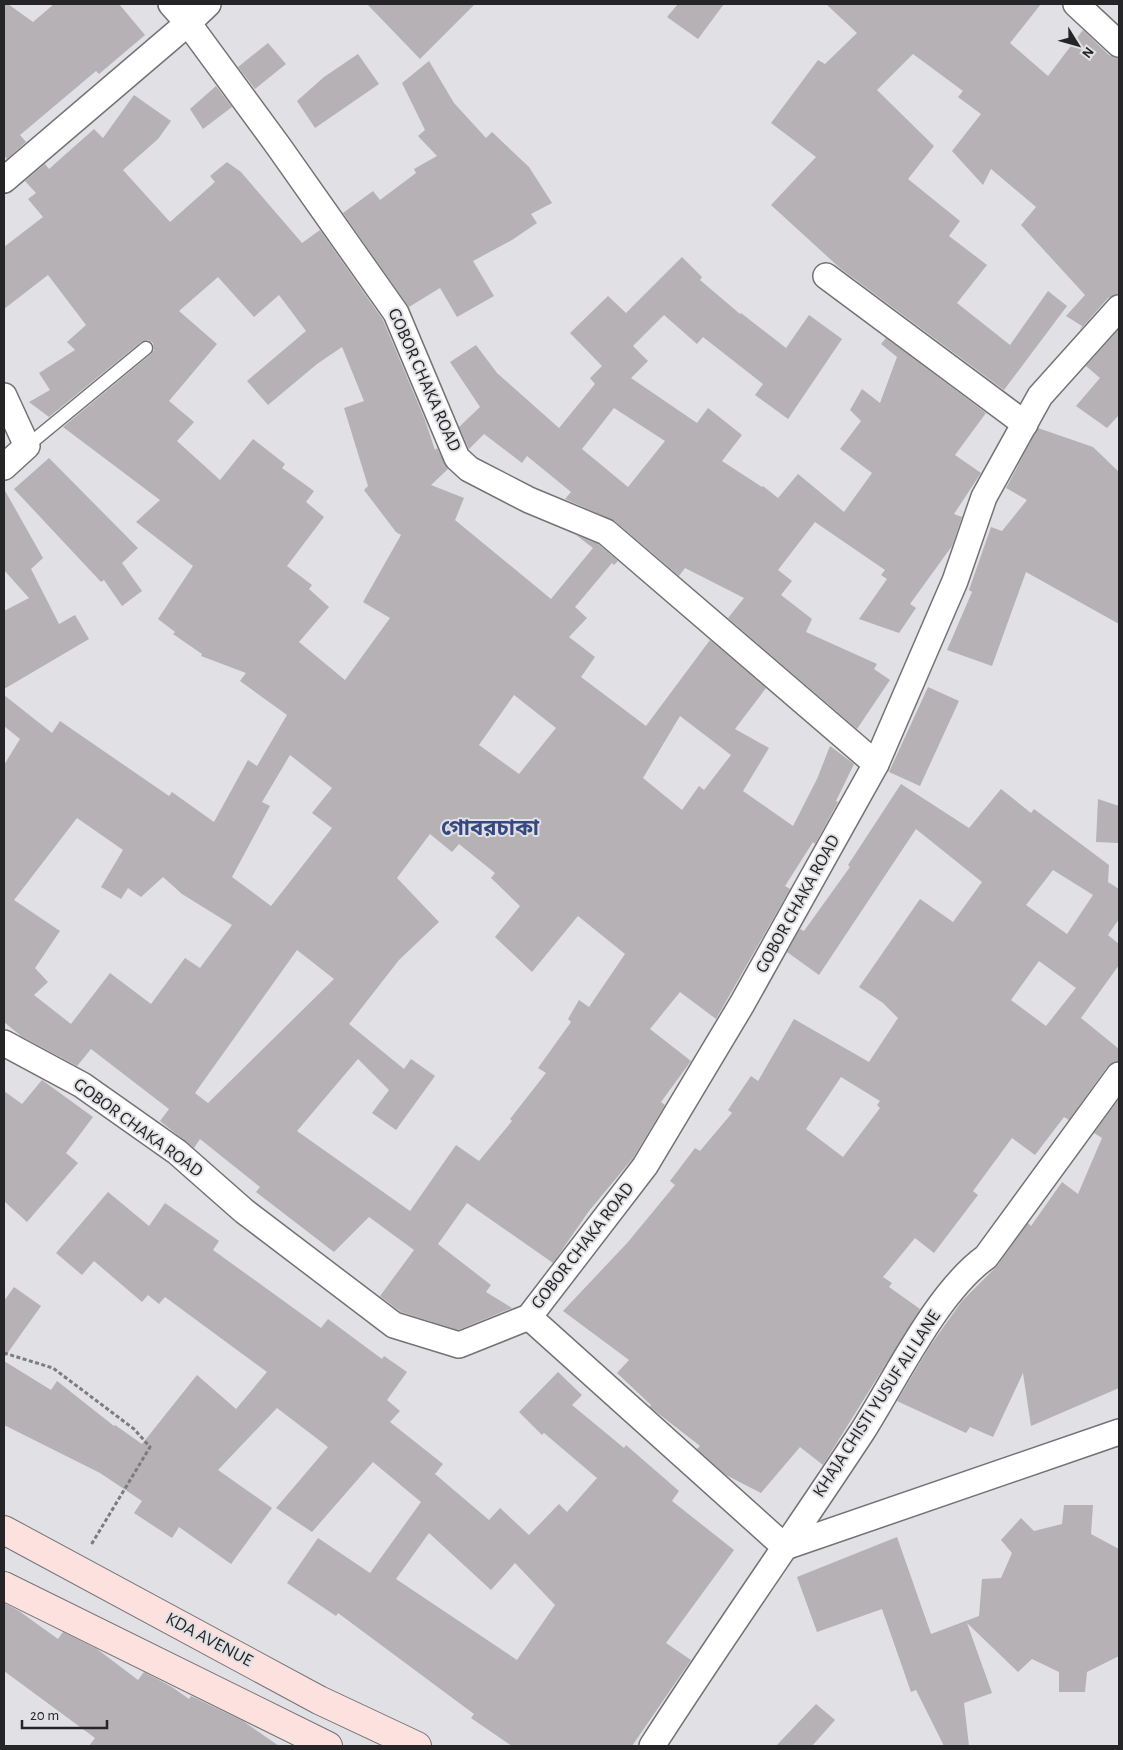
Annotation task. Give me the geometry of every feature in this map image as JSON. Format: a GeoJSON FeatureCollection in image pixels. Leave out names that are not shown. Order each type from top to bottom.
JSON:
{"type":"FeatureCollection","features":[{"type":"Feature","properties":{"kind":"main road","name":"KDA AVENUE"},"geometry":{"type":"LineString","coordinates":[[4,1530],[320,1700],[417,1746]]}},
{"type":"Feature","properties":{"kind":"main road"},"geometry":{"type":"LineString","coordinates":[[4,1586],[328,1746]]}},
{"type":"Feature","properties":{"kind":"street","name":"GOBOR CHAKA ROAD"},"geometry":{"type":"LineString","coordinates":[[171,4],[188,23],[285,155],[396,313],[457,458],[469,469],[529,500],[606,532],[876,764]]}},
{"type":"Feature","properties":{"kind":"street"},"geometry":{"type":"LineString","coordinates":[[4,180],[208,4]]}},
{"type":"Feature","properties":{"kind":"street"},"geometry":{"type":"LineString","coordinates":[[1076,4],[1119,44]]}},
{"type":"Feature","properties":{"kind":"street"},"geometry":{"type":"LineString","coordinates":[[826,276],[1025,424]]}},
{"type":"Feature","properties":{"kind":"street","name":"GOBOR CHAKA ROAD"},"geometry":{"type":"LineString","coordinates":[[4,1042],[82,1085],[177,1152],[244,1211],[394,1325],[458,1345],[529,1317],[645,1166],[742,1004],[876,764],[954,581],[984,497],[1040,396],[1119,308]]}},
{"type":"Feature","properties":{"kind":"street"},"geometry":{"type":"LineString","coordinates":[[4,396],[27,446],[4,467]]}},
{"type":"Feature","properties":{"kind":"street","name":"KHAJA CHISTI YUSUF ALI LANE"},"geometry":{"type":"LineString","coordinates":[[652,1746],[862,1430],[939,1308],[971,1268],[986,1257],[1119,1076]]}},
{"type":"Feature","properties":{"kind":"street"},"geometry":{"type":"LineString","coordinates":[[529,1317],[785,1547],[1119,1432]]}},
{"type":"Feature","properties":{"kind":"lane"},"geometry":{"type":"LineString","coordinates":[[27,446],[146,348]]}},
{"type":"Feature","properties":{"kind":"path"},"geometry":{"type":"LineString","coordinates":[[4,1353],[53,1368],[134,1429],[150,1447],[77,1569]]}},
{"type":"Feature","properties":{"kind":"building"},"geometry":{"type":"Polygon","coordinates":[[[4,4],[8,4],[33,22],[54,4],[119,4],[145,35],[99,74],[96,71],[20,135],[26,142],[7,159],[4,155],[4,4]]]}},
{"type":"Feature","properties":{"kind":"building"},"geometry":{"type":"Polygon","coordinates":[[[367,4],[475,4],[420,59],[367,4]]]}},
{"type":"Feature","properties":{"kind":"building"},"geometry":{"type":"Polygon","coordinates":[[[678,4],[724,4],[698,39],[667,17],[678,4]]]}},
{"type":"Feature","properties":{"kind":"building"},"geometry":{"type":"Polygon","coordinates":[[[826,4],[1041,4],[1010,43],[1048,76],[1083,30],[1109,55],[1119,58],[1119,294],[1108,298],[1080,330],[1082,326],[1066,316],[1085,295],[1021,225],[1036,207],[991,169],[983,185],[952,151],[981,114],[958,97],[963,91],[913,54],[877,90],[934,146],[908,179],[960,221],[949,236],[987,265],[957,303],[1010,345],[1048,291],[1067,306],[1004,390],[841,269],[771,205],[816,157],[771,123],[818,60],[825,64],[857,33],[826,4]]]}},
{"type":"Feature","properties":{"kind":"building"},"geometry":{"type":"Polygon","coordinates":[[[268,43],[286,64],[255,89],[238,67],[268,43]]]}},
{"type":"Feature","properties":{"kind":"building"},"geometry":{"type":"Polygon","coordinates":[[[358,54],[379,84],[315,128],[297,101],[324,77],[358,54]]]}},
{"type":"Feature","properties":{"kind":"building"},"geometry":{"type":"Polygon","coordinates":[[[429,61],[454,103],[486,138],[492,132],[529,167],[552,203],[531,214],[537,223],[512,240],[473,261],[494,296],[457,317],[440,288],[409,307],[343,213],[373,191],[380,200],[416,173],[414,169],[437,156],[418,136],[425,130],[402,83],[429,61]]]}},
{"type":"Feature","properties":{"kind":"building"},"geometry":{"type":"Polygon","coordinates":[[[216,86],[232,107],[203,129],[190,109],[216,86]]]}},
{"type":"Feature","properties":{"kind":"building"},"geometry":{"type":"Polygon","coordinates":[[[134,95],[171,121],[158,139],[123,170],[170,222],[215,182],[210,176],[227,162],[241,172],[302,243],[320,230],[383,320],[425,420],[435,450],[437,448],[448,469],[431,485],[464,498],[455,520],[551,599],[593,548],[576,535],[598,544],[618,561],[614,565],[612,563],[575,607],[587,618],[569,637],[595,657],[581,677],[646,726],[710,640],[766,688],[735,729],[769,748],[743,791],[793,826],[817,779],[830,746],[854,764],[836,801],[838,802],[815,844],[813,842],[785,886],[790,889],[716,1019],[680,992],[650,1029],[691,1061],[661,1102],[665,1105],[633,1158],[589,1211],[553,1263],[467,1203],[438,1244],[491,1285],[486,1292],[512,1308],[458,1330],[401,1312],[380,1296],[414,1250],[369,1217],[334,1252],[256,1192],[260,1187],[200,1139],[194,1148],[160,1121],[169,1109],[91,1049],[77,1066],[21,1036],[4,1022],[4,765],[20,739],[4,726],[4,695],[52,733],[60,721],[169,796],[172,792],[214,822],[248,760],[257,766],[287,715],[240,681],[246,673],[201,656],[202,654],[173,634],[175,632],[158,619],[193,566],[136,522],[160,500],[63,427],[151,354],[154,350],[153,343],[148,340],[141,342],[49,417],[29,402],[50,390],[39,373],[75,350],[67,342],[86,325],[48,275],[4,309],[4,247],[43,217],[28,199],[36,193],[25,181],[45,164],[49,169],[94,129],[103,138],[134,95]],[[218,277],[179,311],[217,344],[169,401],[194,422],[177,441],[220,480],[253,439],[285,464],[282,468],[314,491],[306,502],[324,517],[287,566],[312,585],[309,589],[329,607],[299,642],[345,680],[390,618],[363,602],[401,535],[396,532],[364,490],[368,486],[344,408],[364,401],[342,347],[317,364],[268,405],[247,381],[306,331],[279,295],[254,317],[218,277]],[[514,695],[479,745],[519,774],[556,728],[514,695]],[[680,716],[643,778],[682,810],[699,786],[704,790],[731,755],[680,716]],[[290,755],[262,802],[270,806],[232,877],[271,906],[332,828],[312,813],[332,788],[290,755]],[[77,818],[14,900],[60,931],[35,968],[48,982],[34,995],[71,1024],[110,973],[151,1004],[185,958],[200,968],[232,925],[182,894],[163,877],[141,897],[128,888],[121,899],[101,887],[123,850],[77,818]],[[430,834],[397,878],[439,922],[399,960],[349,1024],[404,1069],[411,1059],[435,1076],[396,1130],[372,1113],[389,1090],[358,1059],[297,1131],[410,1211],[456,1145],[479,1161],[512,1121],[510,1119],[546,1073],[538,1068],[571,1022],[568,1019],[579,1000],[589,1007],[625,954],[578,916],[532,972],[495,937],[520,906],[491,878],[495,873],[459,844],[452,852],[430,834]],[[297,950],[195,1093],[208,1103],[334,979],[297,950]]]}},
{"type":"Feature","properties":{"kind":"building"},"geometry":{"type":"Polygon","coordinates":[[[682,257],[702,277],[700,280],[740,314],[786,348],[809,315],[842,339],[788,419],[755,395],[763,384],[703,337],[697,344],[664,315],[633,346],[648,361],[631,378],[697,423],[708,408],[742,435],[722,461],[763,486],[778,498],[798,474],[844,512],[872,473],[840,449],[861,421],[850,410],[862,389],[880,403],[897,357],[881,344],[886,338],[986,413],[955,455],[981,473],[954,514],[962,517],[952,546],[910,604],[916,608],[899,633],[859,619],[887,579],[881,575],[885,570],[815,522],[778,570],[792,581],[781,595],[812,619],[806,632],[877,664],[874,669],[890,680],[857,729],[728,618],[744,598],[685,568],[679,576],[615,521],[565,499],[571,492],[527,456],[522,463],[484,434],[469,449],[459,427],[480,407],[450,362],[476,345],[497,373],[559,428],[595,384],[590,378],[602,366],[570,333],[608,296],[626,313],[682,257]],[[614,408],[582,449],[628,487],[665,441],[614,408]]]}},
{"type":"Feature","properties":{"kind":"building"},"geometry":{"type":"Polygon","coordinates":[[[1119,329],[1119,415],[1107,428],[1076,406],[1100,378],[1086,366],[1119,329]]]}},
{"type":"Feature","properties":{"kind":"building"},"geometry":{"type":"Polygon","coordinates":[[[1038,428],[1093,447],[1119,472],[1119,624],[1026,572],[992,666],[947,650],[972,592],[969,590],[991,527],[1002,531],[1027,500],[1006,488],[1038,428]]]}},
{"type":"Feature","properties":{"kind":"building"},"geometry":{"type":"Polygon","coordinates":[[[49,458],[138,548],[122,563],[142,591],[122,606],[104,580],[101,582],[14,489],[49,458]]]}},
{"type":"Feature","properties":{"kind":"building"},"geometry":{"type":"Polygon","coordinates":[[[4,489],[43,558],[31,569],[59,624],[75,615],[89,639],[4,689],[4,611],[29,598],[4,570],[4,489]]]}},
{"type":"Feature","properties":{"kind":"building"},"geometry":{"type":"Polygon","coordinates":[[[928,687],[959,701],[920,786],[889,772],[928,687]]]}},
{"type":"Feature","properties":{"kind":"building"},"geometry":{"type":"Polygon","coordinates":[[[901,784],[969,828],[1001,789],[1031,813],[1034,809],[1109,865],[1108,882],[1119,889],[1119,919],[1108,935],[1119,944],[1119,965],[1081,1018],[1119,1049],[1119,1061],[1107,1067],[1069,1120],[1064,1117],[1035,1155],[1012,1138],[973,1191],[978,1195],[934,1253],[915,1238],[883,1277],[892,1283],[889,1287],[920,1309],[823,1465],[800,1447],[761,1493],[726,1475],[697,1449],[700,1446],[650,1407],[651,1405],[617,1373],[629,1360],[563,1311],[628,1242],[675,1185],[670,1181],[695,1148],[700,1151],[732,1113],[728,1110],[751,1076],[758,1081],[794,1019],[869,1062],[898,1018],[883,1003],[859,987],[920,899],[953,922],[982,882],[916,829],[819,975],[787,952],[800,929],[804,931],[850,867],[848,865],[901,784]],[[1053,870],[1026,905],[1067,934],[1093,895],[1053,870]],[[1039,961],[1011,1000],[1046,1026],[1076,988],[1039,961]],[[841,1077],[806,1129],[843,1157],[880,1108],[877,1105],[880,1101],[841,1077]]]}},
{"type":"Feature","properties":{"kind":"building"},"geometry":{"type":"Polygon","coordinates":[[[1098,799],[1119,806],[1119,843],[1096,842],[1098,799]]]}},
{"type":"Feature","properties":{"kind":"building"},"geometry":{"type":"Polygon","coordinates":[[[42,1080],[93,1117],[66,1153],[78,1163],[27,1222],[4,1201],[4,1091],[22,1104],[42,1080]]]}},
{"type":"Feature","properties":{"kind":"building"},"geometry":{"type":"Polygon","coordinates":[[[1119,1099],[1119,1388],[1031,1426],[1023,1373],[993,1437],[970,1427],[966,1433],[897,1401],[930,1346],[962,1301],[997,1266],[1028,1223],[1031,1226],[1062,1182],[1078,1194],[1102,1138],[1094,1133],[1119,1099]]]}},
{"type":"Feature","properties":{"kind":"building"},"geometry":{"type":"Polygon","coordinates":[[[108,1192],[149,1226],[165,1203],[219,1241],[213,1250],[321,1328],[328,1319],[382,1359],[384,1356],[407,1372],[387,1400],[400,1411],[390,1422],[443,1464],[435,1474],[489,1520],[500,1508],[529,1535],[559,1504],[567,1512],[597,1478],[544,1433],[542,1435],[519,1412],[558,1372],[582,1395],[572,1405],[624,1448],[626,1445],[679,1491],[672,1501],[734,1550],[666,1643],[691,1660],[632,1746],[512,1746],[471,1718],[474,1714],[338,1613],[336,1616],[287,1583],[318,1538],[370,1573],[421,1502],[373,1462],[312,1532],[276,1508],[328,1447],[277,1408],[218,1470],[272,1508],[231,1564],[179,1527],[172,1538],[134,1513],[142,1501],[100,1473],[4,1425],[4,1361],[51,1390],[57,1381],[114,1426],[142,1444],[197,1375],[236,1409],[267,1372],[165,1297],[159,1304],[148,1295],[142,1302],[94,1261],[82,1275],[56,1253],[108,1192]],[[429,1533],[396,1579],[517,1660],[555,1605],[515,1563],[491,1590],[429,1533]]]}},
{"type":"Feature","properties":{"kind":"building"},"geometry":{"type":"Polygon","coordinates":[[[14,1287],[41,1306],[4,1358],[4,1301],[14,1287]]]}},
{"type":"Feature","properties":{"kind":"building"},"geometry":{"type":"Polygon","coordinates":[[[1064,1505],[1093,1505],[1091,1534],[1119,1549],[1119,1656],[1087,1672],[1085,1692],[1059,1692],[1059,1672],[1032,1659],[1018,1672],[967,1623],[992,1693],[964,1703],[969,1746],[944,1746],[916,1690],[911,1692],[882,1609],[817,1632],[797,1577],[897,1537],[931,1634],[979,1616],[982,1579],[1001,1578],[1012,1553],[1001,1540],[1021,1518],[1034,1531],[1062,1524],[1064,1505]]]}},
{"type":"Feature","properties":{"kind":"building"},"geometry":{"type":"Polygon","coordinates":[[[4,1603],[19,1611],[58,1639],[63,1632],[97,1649],[138,1680],[144,1672],[172,1687],[189,1699],[191,1696],[243,1721],[279,1746],[89,1746],[95,1738],[4,1671],[4,1603]]]}},
{"type":"Feature","properties":{"kind":"building"},"geometry":{"type":"Polygon","coordinates":[[[816,1704],[835,1720],[812,1746],[776,1746],[816,1704]]]}},
{"type":"Feature","properties":{"kind":"district","name":"গোবরচাকা"},"geometry":{"type":"Point","coordinates":[490,828]}}]}
